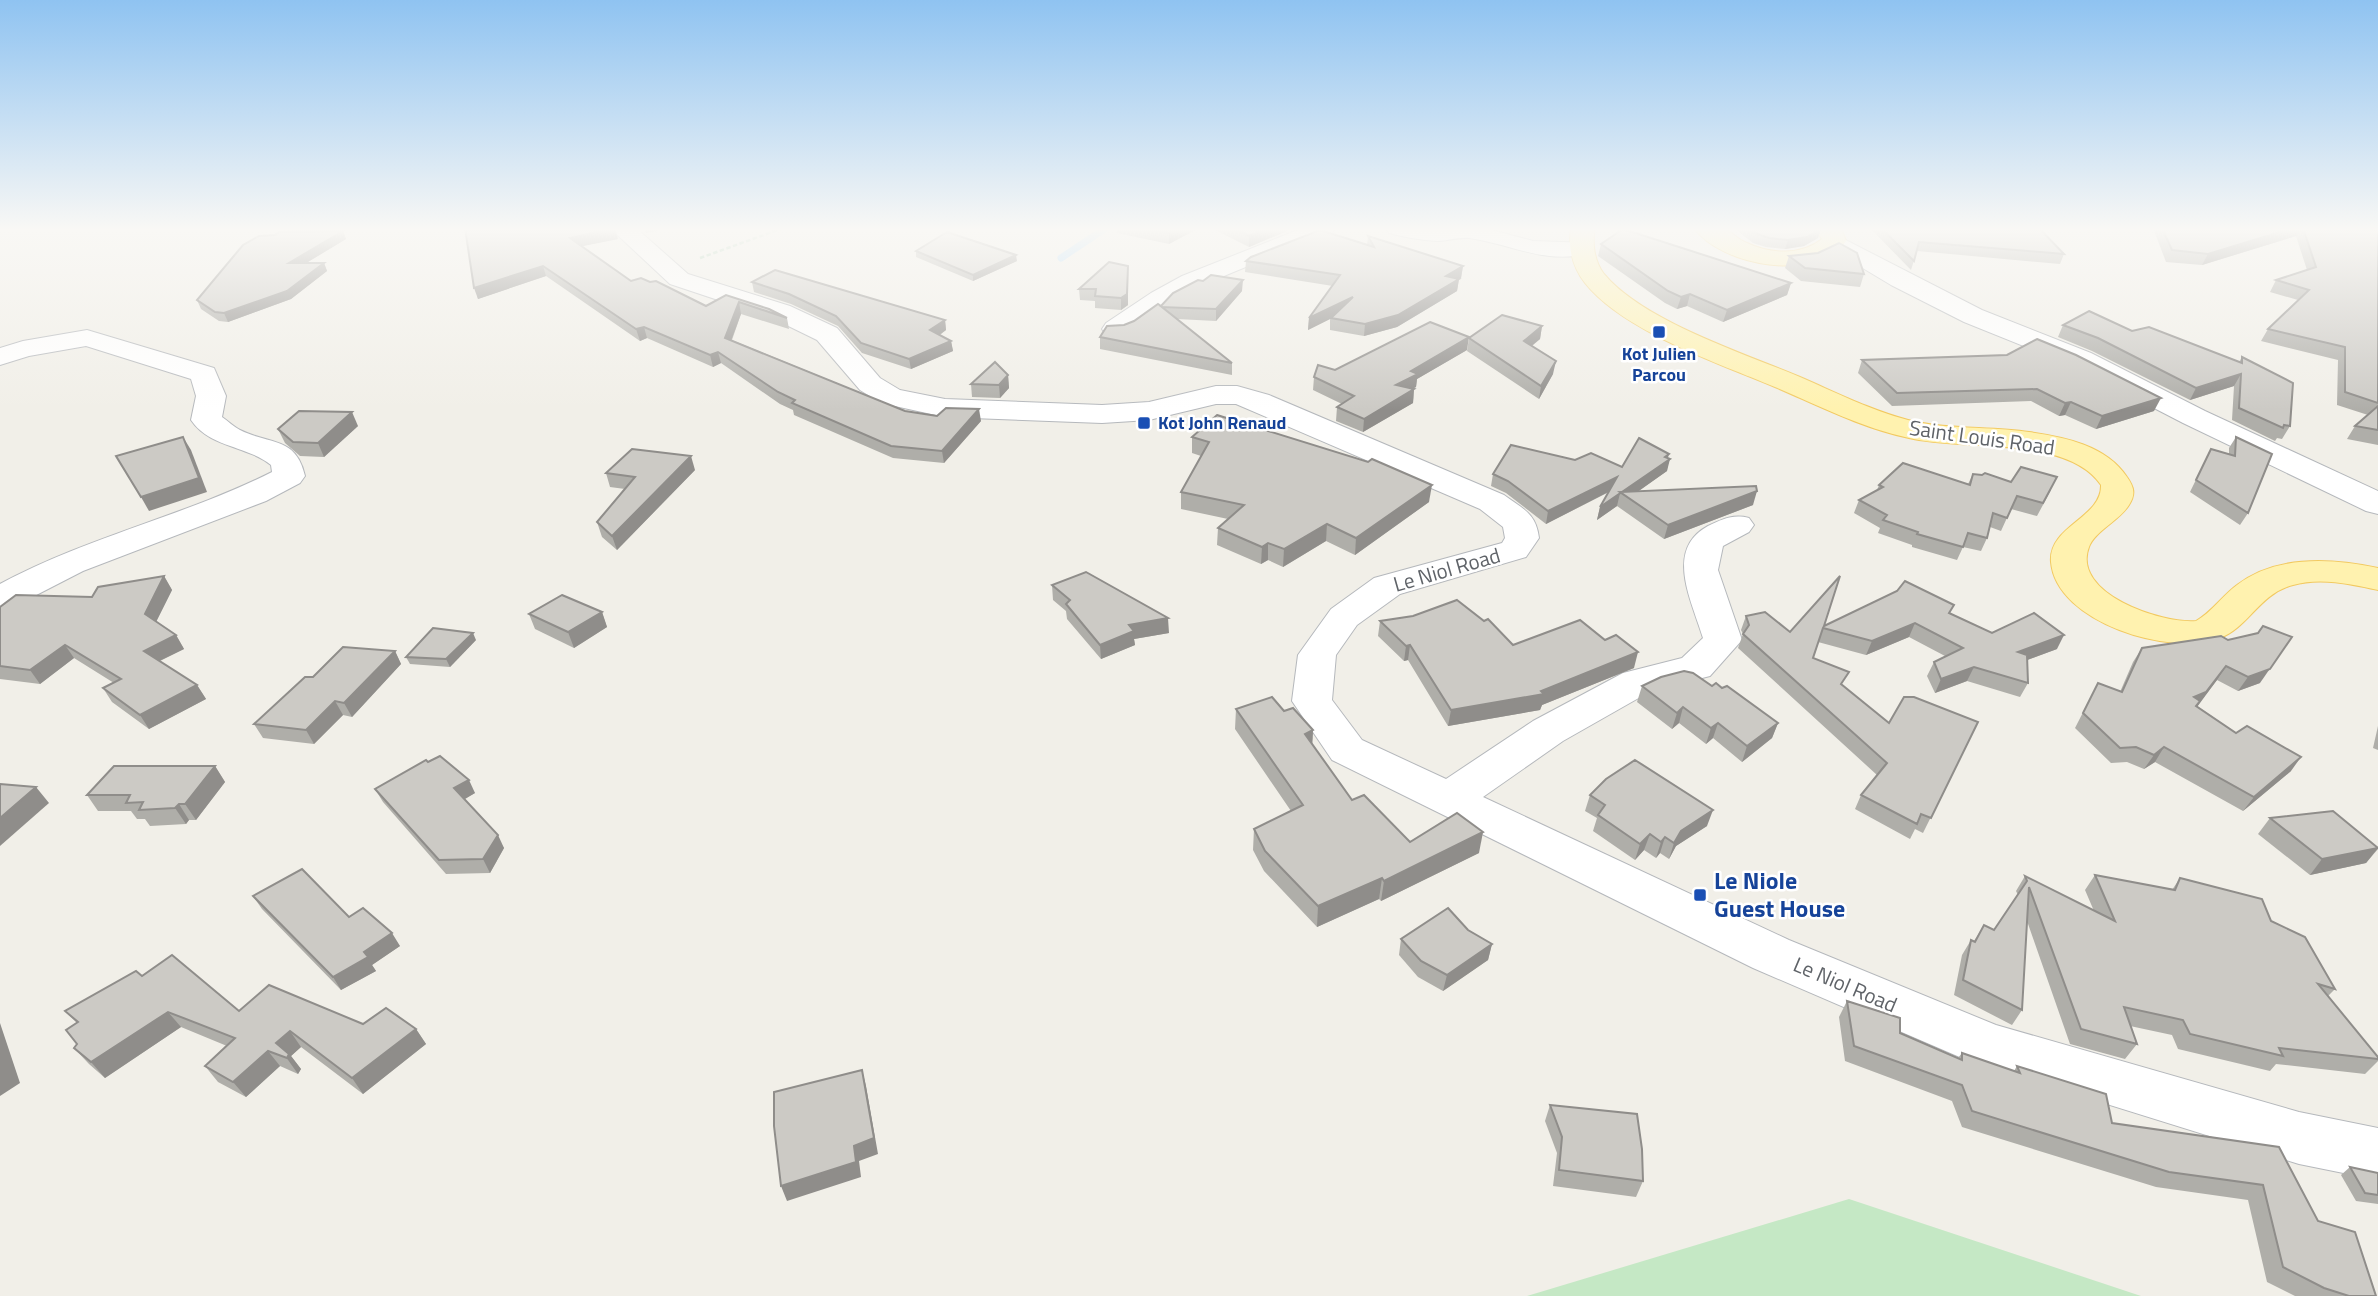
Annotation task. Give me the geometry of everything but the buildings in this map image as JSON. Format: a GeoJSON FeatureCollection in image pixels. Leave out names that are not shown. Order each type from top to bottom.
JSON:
{"type":"FeatureCollection","features":[{"type":"Feature","properties":{"kind":"main road","name":"Saint Louis Road"},"geometry":{"type":"LineString","coordinates":[[1606,288],[1633,310],[1696,342],[1883,423],[1938,435],[2036,442],[2093,461],[2117,483],[2119,491],[2115,502],[2072,544],[2068,556],[2070,570],[2078,585],[2090,597],[2127,620],[2150,628],[2196,633],[2215,626],[2252,591],[2286,576],[2328,570],[2378,579]]}},
{"type":"Feature","properties":{"kind":"street","name":"Le Niol Road"},"geometry":{"type":"LineString","coordinates":[[705,288],[781,312],[827,334],[870,384],[891,397],[945,408],[1102,414],[1149,411],[1216,395],[1237,395],[1259,401],[1492,502],[1520,523],[1522,538],[1514,550],[1387,586],[1344,617],[1317,654],[1312,701],[1347,750],[1771,954],[1989,1045],[2299,1138],[2378,1154]]}},
{"type":"Feature","properties":{"kind":"street"},"geometry":{"type":"LineString","coordinates":[[1116,329],[1178,288]]}},
{"type":"Feature","properties":{"kind":"street"},"geometry":{"type":"LineString","coordinates":[[1917,288],[1973,316],[2081,359],[2194,417],[2378,504]]}},
{"type":"Feature","properties":{"kind":"street"},"geometry":{"type":"LineString","coordinates":[[0,357],[23,349],[87,338],[204,374],[211,396],[206,420],[230,437],[273,451],[286,461],[289,475],[223,507],[65,565],[0,599]]}},
{"type":"Feature","properties":{"kind":"street"},"geometry":{"type":"LineString","coordinates":[[1450,798],[1548,731],[1637,682],[1696,667],[1723,640],[1700,570],[1707,541],[1738,525]]}},
{"type":"Feature","properties":{"kind":"green space"},"geometry":{"type":"Polygon","coordinates":[[[1849,1199],[2141,1296],[1527,1296],[1849,1199]]]}},
{"type":"Feature","properties":{"kind":"place","name":"Kot Julien Parcou"},"geometry":{"type":"Point","coordinates":[1659,332]}},
{"type":"Feature","properties":{"kind":"place","name":"Kot John Renaud"},"geometry":{"type":"Point","coordinates":[1144,423]}},
{"type":"Feature","properties":{"kind":"place","name":"Le Niole Guest House"},"geometry":{"type":"Point","coordinates":[1700,895]}}]}
